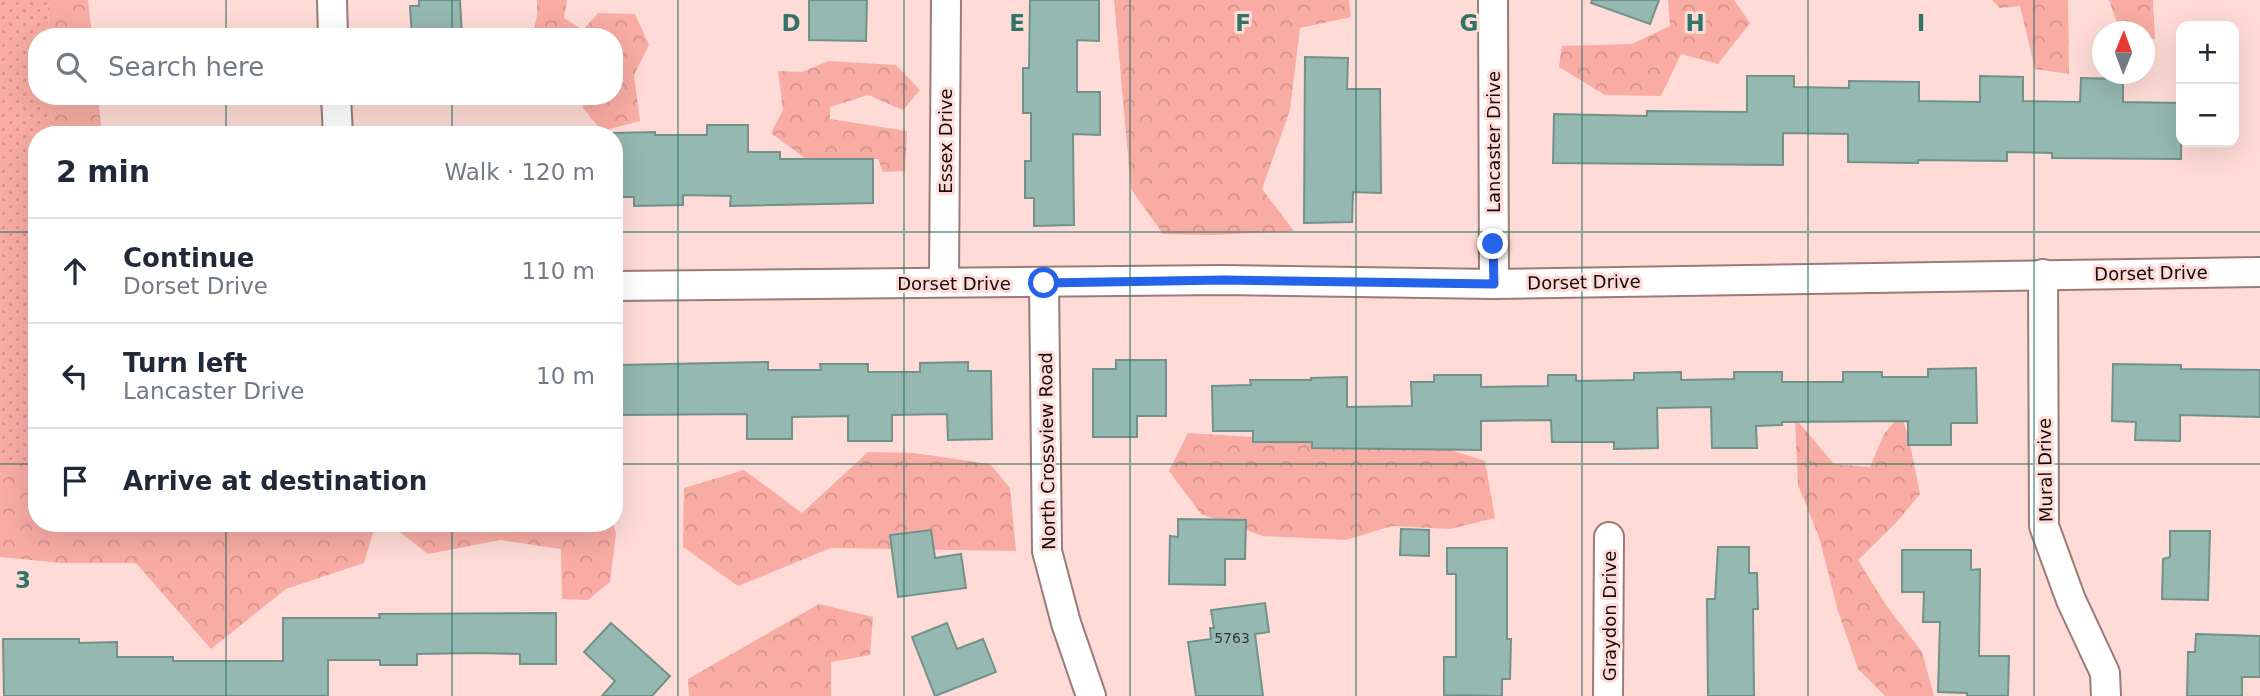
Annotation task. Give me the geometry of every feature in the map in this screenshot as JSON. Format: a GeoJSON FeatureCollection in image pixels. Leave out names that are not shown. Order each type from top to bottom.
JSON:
{"type":"FeatureCollection","features":[{"type":"Feature","properties":{"kind":"street"},"geometry":{"type":"LineString","coordinates":[[331,0],[333,28]]}},
{"type":"Feature","properties":{"kind":"street","name":"Essex Drive"},"geometry":{"type":"LineString","coordinates":[[944,282],[946,0]]}},
{"type":"Feature","properties":{"kind":"street","name":"Lancaster Drive"},"geometry":{"type":"LineString","coordinates":[[1493,0],[1494,284]]}},
{"type":"Feature","properties":{"kind":"street"},"geometry":{"type":"LineString","coordinates":[[337,105],[338,126]]}},
{"type":"Feature","properties":{"kind":"street","name":"Dorset Drive"},"geometry":{"type":"LineString","coordinates":[[623,286],[1224,280],[1494,284],[2260,272]]}},
{"type":"Feature","properties":{"kind":"street","name":"Mural Drive"},"geometry":{"type":"LineString","coordinates":[[2043,274],[2045,526],[2071,600],[2105,673],[2105,696]]}},
{"type":"Feature","properties":{"kind":"street","name":"North Crossview Road"},"geometry":{"type":"LineString","coordinates":[[1044,283],[1048,551],[1066,623],[1091,696]]}},
{"type":"Feature","properties":{"kind":"street","name":"Graydon Drive"},"geometry":{"type":"LineString","coordinates":[[1608,696],[1609,537]]}},
{"type":"Feature","properties":{"kind":"green space"},"geometry":{"type":"Polygon","coordinates":[[[0,0],[48,0],[49,28],[28,28],[28,105],[51,105],[53,126],[28,126],[28,463],[0,465],[0,0]]]}},
{"type":"Feature","properties":{"kind":"green space"},"geometry":{"type":"Polygon","coordinates":[[[48,0],[88,0],[91,28],[49,28],[48,0]]]}},
{"type":"Feature","properties":{"kind":"green space"},"geometry":{"type":"Polygon","coordinates":[[[537,0],[567,0],[564,18],[580,28],[534,28],[537,0]]]}},
{"type":"Feature","properties":{"kind":"green space"},"geometry":{"type":"Polygon","coordinates":[[[1114,0],[1349,0],[1351,17],[1300,28],[1290,110],[1262,189],[1294,231],[1163,234],[1131,189],[1114,0]]]}},
{"type":"Feature","properties":{"kind":"green space"},"geometry":{"type":"Polygon","coordinates":[[[1668,0],[1734,0],[1750,23],[1718,64],[1681,54],[1661,96],[1605,95],[1559,67],[1562,46],[1632,44],[1670,26],[1668,0]]]}},
{"type":"Feature","properties":{"kind":"green space"},"geometry":{"type":"Polygon","coordinates":[[[1992,0],[2068,0],[2069,74],[2035,69],[2020,6],[2000,8],[1992,0]]]}},
{"type":"Feature","properties":{"kind":"green space"},"geometry":{"type":"Polygon","coordinates":[[[2109,0],[2153,0],[2154,21],[2116,21],[2109,0]]]}},
{"type":"Feature","properties":{"kind":"green space"},"geometry":{"type":"Polygon","coordinates":[[[598,13],[635,14],[649,45],[634,75],[640,121],[621,126],[598,126],[583,108],[584,105],[623,105],[623,28],[585,28],[598,13]]]}},
{"type":"Feature","properties":{"kind":"green space"},"geometry":{"type":"Polygon","coordinates":[[[829,61],[896,65],[920,90],[903,110],[868,95],[830,107],[830,119],[907,131],[905,171],[883,172],[878,159],[806,159],[771,133],[783,110],[778,71],[802,72],[829,61]]]}},
{"type":"Feature","properties":{"kind":"green space"},"geometry":{"type":"Polygon","coordinates":[[[51,105],[99,105],[101,126],[53,126],[51,105]]]}},
{"type":"Feature","properties":{"kind":"green space"},"geometry":{"type":"Polygon","coordinates":[[[1901,414],[1920,494],[1895,524],[1858,560],[1886,605],[1922,652],[1934,696],[1885,696],[1858,669],[1838,611],[1819,537],[1798,485],[1795,418],[1834,464],[1870,467],[1884,434],[1901,414]]]}},
{"type":"Feature","properties":{"kind":"green space"},"geometry":{"type":"Polygon","coordinates":[[[1188,433],[1347,443],[1429,443],[1485,461],[1495,518],[1450,529],[1392,526],[1346,540],[1263,536],[1201,514],[1169,471],[1188,433]]]}},
{"type":"Feature","properties":{"kind":"green space"},"geometry":{"type":"Polygon","coordinates":[[[868,452],[914,453],[990,464],[1010,488],[1016,551],[831,548],[738,586],[683,547],[684,488],[744,470],[802,513],[868,452]]]}},
{"type":"Feature","properties":{"kind":"green space"},"geometry":{"type":"Polygon","coordinates":[[[28,463],[28,532],[373,532],[364,563],[286,589],[211,649],[136,563],[61,563],[0,557],[0,465],[28,463]]]}},
{"type":"Feature","properties":{"kind":"green space"},"geometry":{"type":"Polygon","coordinates":[[[400,532],[616,534],[610,582],[588,600],[562,599],[561,549],[500,540],[428,554],[400,532]]]}},
{"type":"Feature","properties":{"kind":"green space"},"geometry":{"type":"Polygon","coordinates":[[[819,604],[873,617],[870,655],[831,662],[831,696],[689,696],[688,679],[819,604]]]}},
{"type":"Feature","properties":{"kind":"building"},"geometry":{"type":"Polygon","coordinates":[[[419,0],[460,0],[462,28],[411,28],[410,6],[419,6],[419,0]]]}},
{"type":"Feature","properties":{"kind":"building"},"geometry":{"type":"Polygon","coordinates":[[[809,0],[867,0],[866,41],[809,40],[809,0]]]}},
{"type":"Feature","properties":{"kind":"building"},"geometry":{"type":"Polygon","coordinates":[[[1030,0],[1099,0],[1099,41],[1077,40],[1077,92],[1100,92],[1100,135],[1073,134],[1074,225],[1034,226],[1034,198],[1025,198],[1025,161],[1031,161],[1031,113],[1023,113],[1023,68],[1029,68],[1030,0]]]}},
{"type":"Feature","properties":{"kind":"building"},"geometry":{"type":"Polygon","coordinates":[[[1592,0],[1659,0],[1650,24],[1591,3],[1592,0]]]}},
{"type":"Feature","properties":{"kind":"building"},"geometry":{"type":"Polygon","coordinates":[[[1305,57],[1348,58],[1347,89],[1380,89],[1381,193],[1353,192],[1352,222],[1304,223],[1305,57]]]}},
{"type":"Feature","properties":{"kind":"building"},"geometry":{"type":"Polygon","coordinates":[[[1747,76],[1794,76],[1794,87],[1849,88],[1849,81],[1919,82],[1919,101],[1980,102],[1980,76],[2023,77],[2023,101],[2080,102],[2081,78],[2092,78],[2092,84],[2123,84],[2123,102],[2176,103],[2176,147],[2181,147],[2181,159],[2052,158],[2052,153],[2007,152],[2007,161],[1848,162],[1848,134],[1783,133],[1783,165],[1553,163],[1554,114],[1647,116],[1647,111],[1747,112],[1747,76]]]}},
{"type":"Feature","properties":{"kind":"building"},"geometry":{"type":"Polygon","coordinates":[[[707,125],[748,125],[748,152],[780,152],[780,159],[873,159],[873,203],[730,206],[731,196],[683,195],[683,205],[634,206],[634,197],[623,197],[623,133],[707,135],[707,125]]]}},
{"type":"Feature","properties":{"kind":"building"},"geometry":{"type":"Polygon","coordinates":[[[1116,360],[1166,360],[1166,416],[1137,416],[1137,437],[1093,437],[1093,369],[1116,369],[1116,360]]]}},
{"type":"Feature","properties":{"kind":"building"},"geometry":{"type":"Polygon","coordinates":[[[768,362],[768,370],[821,370],[820,364],[868,364],[868,372],[920,372],[920,363],[968,362],[968,371],[991,371],[992,439],[948,440],[947,414],[892,415],[892,441],[848,441],[848,416],[792,417],[792,439],[747,439],[747,414],[623,415],[623,365],[768,362]]]}},
{"type":"Feature","properties":{"kind":"building"},"geometry":{"type":"Polygon","coordinates":[[[2113,364],[2181,365],[2181,369],[2260,370],[2260,417],[2180,415],[2180,441],[2135,440],[2136,422],[2112,421],[2113,364]]]}},
{"type":"Feature","properties":{"kind":"building"},"geometry":{"type":"Polygon","coordinates":[[[1976,368],[1977,423],[1951,423],[1951,445],[1908,445],[1908,421],[1782,422],[1782,425],[1756,426],[1757,448],[1712,448],[1711,407],[1657,408],[1658,448],[1614,449],[1614,442],[1552,442],[1551,420],[1481,421],[1481,450],[1312,448],[1312,442],[1253,442],[1253,431],[1213,431],[1212,386],[1251,385],[1250,380],[1347,377],[1347,407],[1412,406],[1411,382],[1434,382],[1434,375],[1481,375],[1481,387],[1548,386],[1548,375],[1576,375],[1576,381],[1634,380],[1634,373],[1681,372],[1681,380],[1734,379],[1734,372],[1782,372],[1782,382],[1843,382],[1843,372],[1882,372],[1882,377],[1928,377],[1928,369],[1976,368]]]}},
{"type":"Feature","properties":{"kind":"building"},"geometry":{"type":"Polygon","coordinates":[[[1178,519],[1246,520],[1245,559],[1225,559],[1225,585],[1169,584],[1170,536],[1178,537],[1178,519]]]}},
{"type":"Feature","properties":{"kind":"building"},"geometry":{"type":"Polygon","coordinates":[[[1401,529],[1429,530],[1429,556],[1400,555],[1401,529]]]}},
{"type":"Feature","properties":{"kind":"building"},"geometry":{"type":"Polygon","coordinates":[[[931,530],[935,558],[961,554],[966,588],[898,597],[890,535],[931,530]]]}},
{"type":"Feature","properties":{"kind":"building"},"geometry":{"type":"Polygon","coordinates":[[[2170,531],[2210,531],[2208,600],[2162,599],[2163,559],[2170,557],[2170,531]]]}},
{"type":"Feature","properties":{"kind":"building"},"geometry":{"type":"Polygon","coordinates":[[[1718,547],[1749,547],[1749,573],[1757,573],[1758,609],[1753,609],[1754,696],[1708,696],[1707,599],[1715,599],[1718,547]]]}},
{"type":"Feature","properties":{"kind":"building"},"geometry":{"type":"Polygon","coordinates":[[[1447,548],[1507,548],[1510,679],[1502,679],[1502,696],[1444,695],[1444,657],[1456,657],[1456,574],[1447,574],[1447,548]]]}},
{"type":"Feature","properties":{"kind":"building"},"geometry":{"type":"Polygon","coordinates":[[[1902,550],[1971,550],[1971,570],[1980,569],[1979,656],[2009,656],[2008,696],[1967,696],[1967,693],[1938,692],[1940,622],[1923,622],[1924,592],[1902,592],[1902,550]]]}},
{"type":"Feature","properties":{"kind":"building"},"geometry":{"type":"Polygon","coordinates":[[[1265,603],[1269,632],[1255,634],[1263,696],[1196,696],[1188,642],[1211,639],[1210,628],[1214,628],[1211,610],[1265,603]]]}},
{"type":"Feature","properties":{"kind":"building"},"geometry":{"type":"Polygon","coordinates":[[[556,613],[556,664],[520,664],[520,654],[477,653],[417,654],[417,665],[380,665],[380,660],[328,660],[328,696],[4,696],[3,639],[117,642],[117,657],[173,657],[173,661],[283,661],[283,618],[380,618],[379,614],[556,613]]]}},
{"type":"Feature","properties":{"kind":"building"},"geometry":{"type":"Polygon","coordinates":[[[611,623],[670,676],[652,696],[602,696],[615,681],[584,652],[611,623]]]}},
{"type":"Feature","properties":{"kind":"building"},"geometry":{"type":"Polygon","coordinates":[[[947,623],[957,649],[983,639],[996,672],[935,696],[912,637],[947,623]]]}},
{"type":"Feature","properties":{"kind":"building"},"geometry":{"type":"Polygon","coordinates":[[[2196,634],[2260,636],[2260,677],[2242,677],[2242,696],[2187,696],[2188,652],[2195,652],[2196,634]]]}},
{"type":"Feature","properties":{"kind":"route"},"geometry":{"type":"LineString","coordinates":[[1044,283],[1224,280],[1494,284],[1493,244]]}}]}
